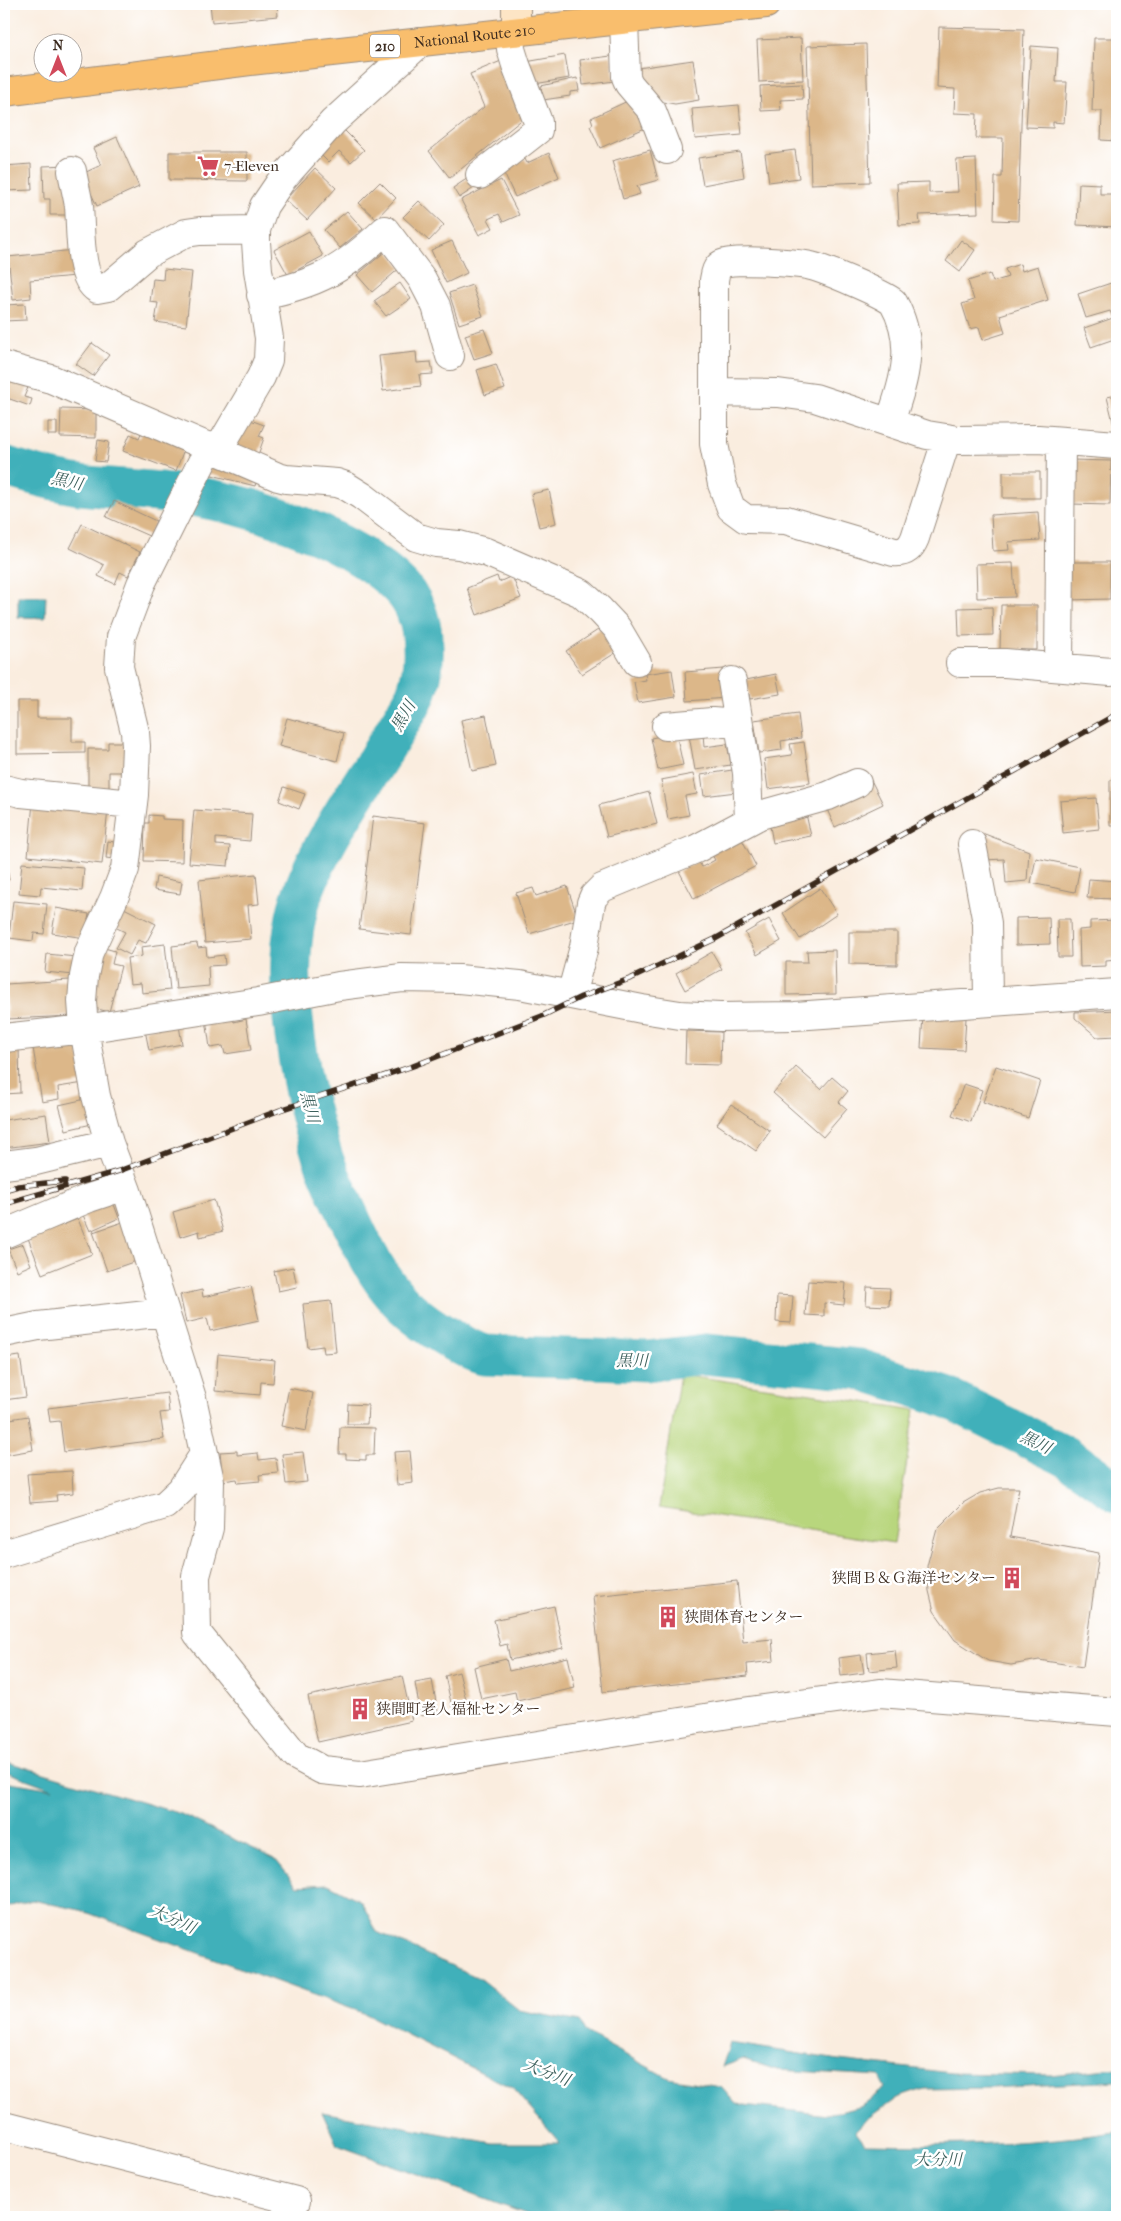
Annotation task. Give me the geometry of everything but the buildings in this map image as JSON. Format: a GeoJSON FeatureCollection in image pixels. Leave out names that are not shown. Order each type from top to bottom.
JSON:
{"type":"FeatureCollection","features":[{"type":"Feature","properties":{"kind":"highway","name":"National Route 210"},"geometry":{"type":"LineString","coordinates":[[4,92],[250,61],[766,4]]}},
{"type":"Feature","properties":{"kind":"main road"},"geometry":{"type":"LineString","coordinates":[[513,32],[516,4]]}},
{"type":"Feature","properties":{"kind":"street"},"geometry":{"type":"LineString","coordinates":[[624,20],[626,77],[629,84],[657,121],[668,150]]}},
{"type":"Feature","properties":{"kind":"street"},"geometry":{"type":"LineString","coordinates":[[480,175],[538,130],[538,122],[511,49],[513,32]]}},
{"type":"Feature","properties":{"kind":"street"},"geometry":{"type":"LineString","coordinates":[[421,42],[346,108],[323,132],[271,194],[260,213],[256,230],[256,253],[269,338],[268,360],[261,377],[212,450],[180,505],[141,584],[125,625],[119,647],[120,678],[135,732],[133,804],[125,869],[87,959],[82,1001],[84,1029],[96,1096],[109,1143],[125,1186],[192,1398],[210,1480],[209,1528],[196,1576],[197,1633],[296,1756],[322,1770],[360,1774],[742,1712],[880,1693],[1117,1712]]}},
{"type":"Feature","properties":{"kind":"street"},"geometry":{"type":"LineString","coordinates":[[72,171],[79,205],[85,269],[88,280],[97,289],[108,287],[148,253],[186,233],[256,230]]}},
{"type":"Feature","properties":{"kind":"street"},"geometry":{"type":"LineString","coordinates":[[261,295],[295,288],[321,278],[361,253],[385,230],[422,279],[436,306],[450,356]]}},
{"type":"Feature","properties":{"kind":"street"},"geometry":{"type":"LineString","coordinates":[[890,422],[905,377],[907,362],[906,338],[896,307],[888,298],[811,266],[786,263],[732,262],[723,263],[716,270],[714,280],[714,444],[722,484],[730,508],[746,520],[794,522],[894,552],[905,551],[912,544],[947,438]]}},
{"type":"Feature","properties":{"kind":"street"},"geometry":{"type":"LineString","coordinates":[[4,366],[50,379],[212,450],[286,479],[346,486],[416,537],[430,542],[465,546],[486,552],[569,588],[589,599],[608,618],[637,662]]}},
{"type":"Feature","properties":{"kind":"street"},"geometry":{"type":"LineString","coordinates":[[714,392],[778,393],[815,398],[927,435],[958,440],[1038,439],[1117,445]]}},
{"type":"Feature","properties":{"kind":"street"},"geometry":{"type":"LineString","coordinates":[[1059,666],[1060,441]]}},
{"type":"Feature","properties":{"kind":"street"},"geometry":{"type":"LineString","coordinates":[[960,663],[1059,666],[1110,672],[1117,670]]}},
{"type":"Feature","properties":{"kind":"street"},"geometry":{"type":"LineString","coordinates":[[732,681],[749,790],[749,820]]}},
{"type":"Feature","properties":{"kind":"street"},"geometry":{"type":"LineString","coordinates":[[666,726],[712,722],[739,724]]}},
{"type":"Feature","properties":{"kind":"street"},"geometry":{"type":"LineString","coordinates":[[571,995],[584,947],[591,903],[597,892],[696,849],[760,815],[828,796],[857,783]]}},
{"type":"Feature","properties":{"kind":"street"},"geometry":{"type":"LineString","coordinates":[[4,789],[21,793],[133,804]]}},
{"type":"Feature","properties":{"kind":"street"},"geometry":{"type":"LineString","coordinates":[[972,844],[987,923],[988,1002]]}},
{"type":"Feature","properties":{"kind":"street"},"geometry":{"type":"LineString","coordinates":[[4,1038],[84,1029],[258,1002],[339,986],[402,978],[489,981],[680,1015],[720,1017],[795,1016],[1117,993]]}},
{"type":"Feature","properties":{"kind":"street"},"geometry":{"type":"LineString","coordinates":[[4,1166],[36,1161],[109,1143]]}},
{"type":"Feature","properties":{"kind":"street"},"geometry":{"type":"LineString","coordinates":[[4,1234],[89,1198],[125,1186]]}},
{"type":"Feature","properties":{"kind":"street"},"geometry":{"type":"LineString","coordinates":[[4,1333],[38,1326],[165,1312]]}},
{"type":"Feature","properties":{"kind":"street"},"geometry":{"type":"LineString","coordinates":[[4,1554],[165,1505],[181,1490],[204,1454]]}},
{"type":"Feature","properties":{"kind":"street"},"geometry":{"type":"LineString","coordinates":[[4,2126],[296,2201]]}},
{"type":"Feature","properties":{"kind":"green space"},"geometry":{"type":"Polygon","coordinates":[[[680,1374],[915,1410],[894,1543],[659,1507],[680,1374]]]}},
{"type":"Feature","properties":{"kind":"water"},"geometry":{"type":"Polygon","coordinates":[[[18,596],[46,596],[45,618],[18,617],[18,596]]]}},
{"type":"Feature","properties":{"kind":"water","name":"大分川"},"geometry":{"type":"Polygon","coordinates":[[[4,1761],[181,1814],[275,1859],[297,1886],[328,1884],[361,1901],[377,1932],[479,1978],[519,2010],[580,2022],[586,2033],[668,2078],[721,2087],[736,2104],[827,2115],[860,2107],[885,2088],[879,2076],[777,2070],[743,2059],[722,2067],[730,2043],[839,2060],[952,2073],[1050,2075],[1117,2068],[1117,2081],[991,2088],[924,2089],[897,2098],[865,2121],[855,2131],[865,2144],[897,2145],[1023,2142],[1117,2132],[1117,2217],[534,2217],[337,2145],[322,2112],[493,2143],[560,2143],[512,2088],[366,2014],[80,1910],[32,1900],[4,1908],[4,1781],[53,1789],[4,1771],[4,1761]]]}},
{"type":"Feature","properties":{"kind":"waterway","name":"黒川"},"geometry":{"type":"LineString","coordinates":[[4,466],[80,485],[172,493],[203,498],[233,504],[278,518],[321,535],[374,565],[402,589],[416,611],[420,625],[423,653],[420,681],[416,694],[337,823],[312,871],[302,894],[296,917],[292,945],[291,974],[295,1037],[300,1068],[322,1155],[328,1172],[371,1262],[383,1281],[406,1307],[450,1339],[485,1355],[647,1361],[705,1354],[859,1369],[946,1397],[1067,1457],[1117,1492]]}},
{"type":"Feature","properties":{"kind":"railway"},"geometry":{"type":"LineString","coordinates":[[4,1204],[119,1171],[280,1110],[413,1066],[542,1016],[581,997],[632,978],[715,939],[1117,714]]}},
{"type":"Feature","properties":{"kind":"railway"},"geometry":{"type":"LineString","coordinates":[[4,1190],[18,1186],[65,1181]]}},
{"type":"Feature","properties":{"kind":"place","name":"7-Eleven"},"geometry":{"type":"Point","coordinates":[208,166]}},
{"type":"Feature","properties":{"kind":"place","name":"狭間Ｂ＆Ｇ海洋センター"},"geometry":{"type":"Point","coordinates":[1012,1578]}},
{"type":"Feature","properties":{"kind":"place","name":"狭間体育センター"},"geometry":{"type":"Point","coordinates":[668,1617]}},
{"type":"Feature","properties":{"kind":"place","name":"狭間町老人福祉センター"},"geometry":{"type":"Point","coordinates":[360,1709]}}]}
